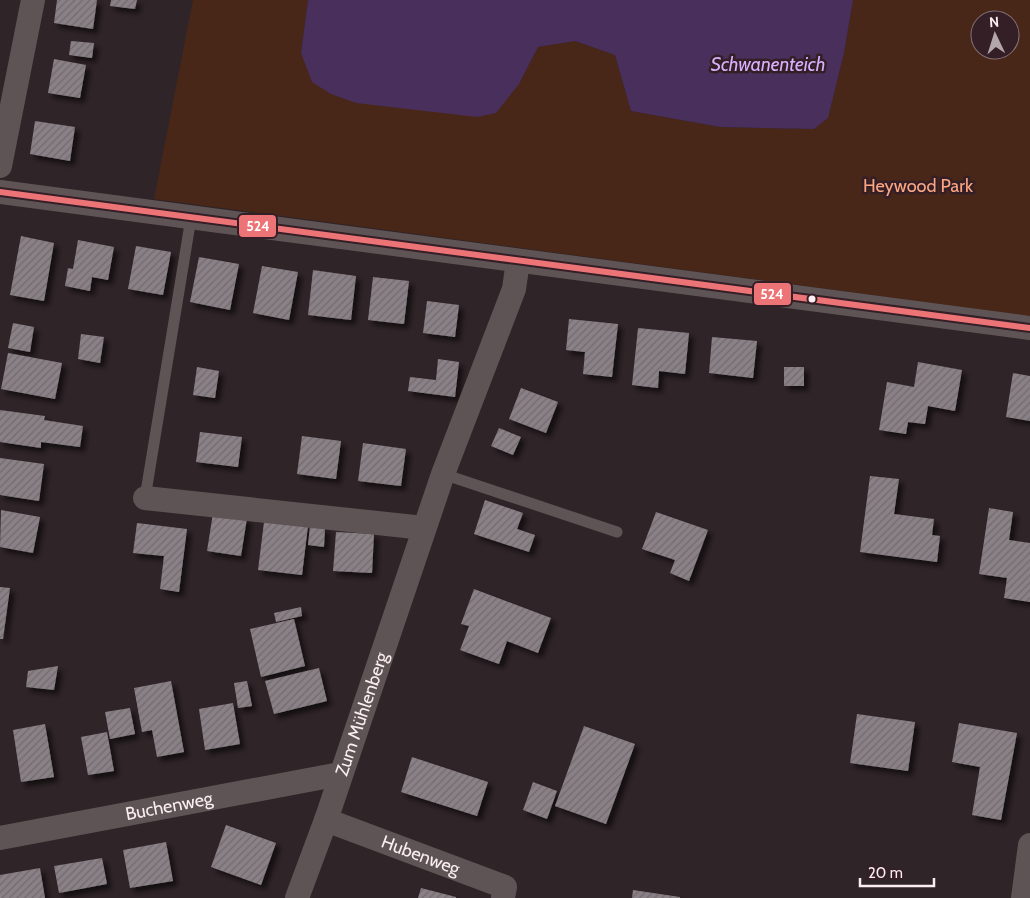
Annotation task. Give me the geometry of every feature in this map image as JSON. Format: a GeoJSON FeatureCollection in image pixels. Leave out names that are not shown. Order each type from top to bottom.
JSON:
{"type":"FeatureCollection","features":[{"type":"Feature","properties":{"kind":"street"},"geometry":{"type":"LineString","coordinates":[[0,166],[33,0]]}},
{"type":"Feature","properties":{"kind":"street"},"geometry":{"type":"LineString","coordinates":[[0,192],[1030,328]]}},
{"type":"Feature","properties":{"kind":"street","name":"Zum Mühlenberg"},"geometry":{"type":"LineString","coordinates":[[297,898],[326,820],[443,474],[514,288],[518,261]]}},
{"type":"Feature","properties":{"kind":"street"},"geometry":{"type":"LineString","coordinates":[[145,498],[424,528]]}},
{"type":"Feature","properties":{"kind":"street","name":"Buchenweg"},"geometry":{"type":"LineString","coordinates":[[0,838],[340,774]]}},
{"type":"Feature","properties":{"kind":"street","name":"Hubenweg"},"geometry":{"type":"LineString","coordinates":[[326,820],[505,888],[503,898]]}},
{"type":"Feature","properties":{"kind":"street"},"geometry":{"type":"LineString","coordinates":[[1023,898],[1030,845]]}},
{"type":"Feature","properties":{"kind":"lane"},"geometry":{"type":"LineString","coordinates":[[145,498],[191,218]]}},
{"type":"Feature","properties":{"kind":"lane"},"geometry":{"type":"LineString","coordinates":[[443,474],[617,532]]}},
{"type":"Feature","properties":{"kind":"green space","name":"Heywood Park"},"geometry":{"type":"Polygon","coordinates":[[[193,0],[308,0],[301,53],[519,84],[538,47],[575,41],[615,55],[631,111],[720,127],[813,129],[828,118],[844,53],[853,0],[1030,0],[1030,316],[154,199],[193,0]]]}},
{"type":"Feature","properties":{"kind":"water","name":"Schwanenteich"},"geometry":{"type":"Polygon","coordinates":[[[308,0],[853,0],[844,53],[828,118],[814,129],[720,127],[631,111],[615,55],[575,41],[538,47],[519,84],[496,113],[477,117],[356,103],[331,94],[312,82],[301,53],[308,0]]]}},
{"type":"Feature","properties":{"kind":"building"},"geometry":{"type":"Polygon","coordinates":[[[57,0],[97,0],[93,29],[54,23],[57,0]]]}},
{"type":"Feature","properties":{"kind":"building"},"geometry":{"type":"Polygon","coordinates":[[[111,0],[137,0],[135,9],[110,6],[111,0]]]}},
{"type":"Feature","properties":{"kind":"building"},"geometry":{"type":"Polygon","coordinates":[[[71,41],[94,43],[92,58],[69,55],[71,41]]]}},
{"type":"Feature","properties":{"kind":"building"},"geometry":{"type":"Polygon","coordinates":[[[54,59],[86,65],[80,98],[48,93],[54,59]]]}},
{"type":"Feature","properties":{"kind":"building"},"geometry":{"type":"Polygon","coordinates":[[[35,121],[75,127],[70,161],[30,154],[35,121]]]}},
{"type":"Feature","properties":{"kind":"building"},"geometry":{"type":"Polygon","coordinates":[[[21,236],[54,243],[44,301],[10,295],[21,236]]]}},
{"type":"Feature","properties":{"kind":"building"},"geometry":{"type":"Polygon","coordinates":[[[78,240],[114,247],[108,280],[92,277],[90,291],[65,286],[68,268],[73,269],[78,240]]]}},
{"type":"Feature","properties":{"kind":"building"},"geometry":{"type":"Polygon","coordinates":[[[136,246],[171,252],[163,295],[128,289],[136,246]]]}},
{"type":"Feature","properties":{"kind":"building"},"geometry":{"type":"Polygon","coordinates":[[[199,257],[239,264],[230,310],[190,302],[199,257]]]}},
{"type":"Feature","properties":{"kind":"building"},"geometry":{"type":"Polygon","coordinates":[[[262,266],[298,272],[289,320],[253,313],[262,266]]]}},
{"type":"Feature","properties":{"kind":"building"},"geometry":{"type":"Polygon","coordinates":[[[313,270],[356,276],[351,320],[308,315],[313,270]]]}},
{"type":"Feature","properties":{"kind":"building"},"geometry":{"type":"Polygon","coordinates":[[[373,277],[409,281],[404,324],[368,320],[373,277]]]}},
{"type":"Feature","properties":{"kind":"building"},"geometry":{"type":"Polygon","coordinates":[[[427,301],[459,305],[455,337],[423,333],[427,301]]]}},
{"type":"Feature","properties":{"kind":"building"},"geometry":{"type":"Polygon","coordinates":[[[569,319],[618,324],[612,377],[583,374],[585,352],[566,350],[569,319]]]}},
{"type":"Feature","properties":{"kind":"building"},"geometry":{"type":"Polygon","coordinates":[[[13,323],[34,327],[30,352],[8,348],[13,323]]]}},
{"type":"Feature","properties":{"kind":"building"},"geometry":{"type":"Polygon","coordinates":[[[638,328],[689,333],[685,374],[659,371],[658,388],[632,385],[638,328]]]}},
{"type":"Feature","properties":{"kind":"building"},"geometry":{"type":"Polygon","coordinates":[[[81,334],[104,337],[100,363],[78,359],[81,334]]]}},
{"type":"Feature","properties":{"kind":"building"},"geometry":{"type":"Polygon","coordinates":[[[712,337],[757,341],[753,378],[709,373],[712,337]]]}},
{"type":"Feature","properties":{"kind":"building"},"geometry":{"type":"Polygon","coordinates":[[[8,353],[62,363],[55,399],[1,389],[8,353]]]}},
{"type":"Feature","properties":{"kind":"building"},"geometry":{"type":"Polygon","coordinates":[[[438,359],[459,362],[455,397],[408,391],[410,377],[436,380],[438,359]]]}},
{"type":"Feature","properties":{"kind":"building"},"geometry":{"type":"Polygon","coordinates":[[[918,362],[962,370],[955,411],[928,406],[925,424],[908,422],[906,434],[879,430],[887,382],[914,387],[918,362]]]}},
{"type":"Feature","properties":{"kind":"building"},"geometry":{"type":"Polygon","coordinates":[[[197,367],[219,371],[215,398],[193,395],[197,367]]]}},
{"type":"Feature","properties":{"kind":"building"},"geometry":{"type":"Polygon","coordinates":[[[784,367],[804,367],[804,386],[784,386],[784,367]]]}},
{"type":"Feature","properties":{"kind":"building"},"geometry":{"type":"Polygon","coordinates":[[[1013,373],[1030,376],[1030,421],[1006,417],[1013,373]]]}},
{"type":"Feature","properties":{"kind":"building"},"geometry":{"type":"Polygon","coordinates":[[[521,388],[558,402],[546,433],[509,419],[521,388]]]}},
{"type":"Feature","properties":{"kind":"building"},"geometry":{"type":"Polygon","coordinates":[[[0,410],[45,416],[44,420],[83,426],[80,447],[41,442],[41,448],[0,442],[0,410]]]}},
{"type":"Feature","properties":{"kind":"building"},"geometry":{"type":"Polygon","coordinates":[[[499,428],[521,437],[513,455],[491,446],[499,428]]]}},
{"type":"Feature","properties":{"kind":"building"},"geometry":{"type":"Polygon","coordinates":[[[200,432],[242,437],[238,467],[196,462],[200,432]]]}},
{"type":"Feature","properties":{"kind":"building"},"geometry":{"type":"Polygon","coordinates":[[[302,436],[341,441],[336,479],[297,474],[302,436]]]}},
{"type":"Feature","properties":{"kind":"building"},"geometry":{"type":"Polygon","coordinates":[[[363,443],[406,449],[401,486],[358,481],[363,443]]]}},
{"type":"Feature","properties":{"kind":"building"},"geometry":{"type":"Polygon","coordinates":[[[0,458],[44,464],[39,501],[0,495],[0,458]]]}},
{"type":"Feature","properties":{"kind":"building"},"geometry":{"type":"Polygon","coordinates":[[[870,476],[899,479],[894,514],[934,519],[932,535],[940,536],[937,562],[860,552],[870,476]]]}},
{"type":"Feature","properties":{"kind":"building"},"geometry":{"type":"Polygon","coordinates":[[[485,500],[523,513],[517,529],[535,535],[529,552],[474,534],[485,500]]]}},
{"type":"Feature","properties":{"kind":"building"},"geometry":{"type":"Polygon","coordinates":[[[989,508],[1013,512],[1009,540],[1030,543],[1030,602],[1004,598],[1007,578],[979,574],[989,508]]]}},
{"type":"Feature","properties":{"kind":"building"},"geometry":{"type":"Polygon","coordinates":[[[1,510],[40,517],[33,553],[0,547],[1,510]]]}},
{"type":"Feature","properties":{"kind":"building"},"geometry":{"type":"Polygon","coordinates":[[[656,512],[708,530],[689,581],[670,573],[675,560],[642,549],[656,512]]]}},
{"type":"Feature","properties":{"kind":"building"},"geometry":{"type":"Polygon","coordinates":[[[213,513],[247,518],[241,556],[207,551],[213,513]]]}},
{"type":"Feature","properties":{"kind":"building"},"geometry":{"type":"Polygon","coordinates":[[[264,522],[308,526],[302,575],[258,570],[264,522]]]}},
{"type":"Feature","properties":{"kind":"building"},"geometry":{"type":"Polygon","coordinates":[[[137,523],[187,529],[179,592],[160,589],[164,556],[133,553],[137,523]]]}},
{"type":"Feature","properties":{"kind":"building"},"geometry":{"type":"Polygon","coordinates":[[[310,526],[325,528],[324,547],[308,545],[310,526]]]}},
{"type":"Feature","properties":{"kind":"building"},"geometry":{"type":"Polygon","coordinates":[[[336,532],[374,534],[372,573],[333,571],[336,532]]]}},
{"type":"Feature","properties":{"kind":"building"},"geometry":{"type":"Polygon","coordinates":[[[0,587],[10,588],[3,639],[0,639],[0,587]]]}},
{"type":"Feature","properties":{"kind":"building"},"geometry":{"type":"Polygon","coordinates":[[[474,589],[551,618],[538,653],[507,641],[499,664],[460,650],[469,626],[461,624],[474,589]]]}},
{"type":"Feature","properties":{"kind":"building"},"geometry":{"type":"Polygon","coordinates":[[[301,607],[302,616],[276,622],[274,613],[301,607]]]}},
{"type":"Feature","properties":{"kind":"building"},"geometry":{"type":"Polygon","coordinates":[[[294,619],[305,666],[261,677],[250,629],[294,619]]]}},
{"type":"Feature","properties":{"kind":"building"},"geometry":{"type":"Polygon","coordinates":[[[58,666],[54,690],[26,687],[28,671],[58,666]]]}},
{"type":"Feature","properties":{"kind":"building"},"geometry":{"type":"Polygon","coordinates":[[[319,668],[327,701],[274,714],[265,681],[319,668]]]}},
{"type":"Feature","properties":{"kind":"building"},"geometry":{"type":"Polygon","coordinates":[[[171,681],[184,752],[157,757],[152,730],[142,732],[134,688],[171,681]]]}},
{"type":"Feature","properties":{"kind":"building"},"geometry":{"type":"Polygon","coordinates":[[[247,681],[252,706],[238,708],[234,683],[247,681]]]}},
{"type":"Feature","properties":{"kind":"building"},"geometry":{"type":"Polygon","coordinates":[[[233,703],[240,744],[205,750],[199,709],[233,703]]]}},
{"type":"Feature","properties":{"kind":"building"},"geometry":{"type":"Polygon","coordinates":[[[130,708],[135,734],[110,739],[105,712],[130,708]]]}},
{"type":"Feature","properties":{"kind":"building"},"geometry":{"type":"Polygon","coordinates":[[[857,714],[915,722],[908,771],[850,763],[857,714]]]}},
{"type":"Feature","properties":{"kind":"building"},"geometry":{"type":"Polygon","coordinates":[[[959,723],[1017,733],[1001,820],[972,815],[980,767],[952,762],[959,723]]]}},
{"type":"Feature","properties":{"kind":"building"},"geometry":{"type":"Polygon","coordinates":[[[45,724],[54,777],[21,782],[13,730],[45,724]]]}},
{"type":"Feature","properties":{"kind":"building"},"geometry":{"type":"Polygon","coordinates":[[[584,726],[635,744],[606,824],[555,806],[584,726]]]}},
{"type":"Feature","properties":{"kind":"building"},"geometry":{"type":"Polygon","coordinates":[[[107,732],[114,771],[88,775],[81,737],[107,732]]]}},
{"type":"Feature","properties":{"kind":"building"},"geometry":{"type":"Polygon","coordinates":[[[412,757],[488,782],[477,816],[401,792],[412,757]]]}},
{"type":"Feature","properties":{"kind":"building"},"geometry":{"type":"Polygon","coordinates":[[[533,782],[557,791],[547,819],[523,810],[533,782]]]}},
{"type":"Feature","properties":{"kind":"building"},"geometry":{"type":"Polygon","coordinates":[[[226,825],[276,843],[261,885],[211,867],[226,825]]]}},
{"type":"Feature","properties":{"kind":"building"},"geometry":{"type":"Polygon","coordinates":[[[166,842],[173,881],[130,888],[123,850],[166,842]]]}},
{"type":"Feature","properties":{"kind":"building"},"geometry":{"type":"Polygon","coordinates":[[[102,858],[107,884],[59,893],[54,866],[102,858]]]}},
{"type":"Feature","properties":{"kind":"building"},"geometry":{"type":"Polygon","coordinates":[[[40,868],[45,898],[0,898],[0,875],[40,868]]]}},
{"type":"Feature","properties":{"kind":"building"},"geometry":{"type":"Polygon","coordinates":[[[421,888],[456,897],[456,898],[418,898],[421,888]]]}},
{"type":"Feature","properties":{"kind":"building"},"geometry":{"type":"Polygon","coordinates":[[[633,890],[680,897],[680,898],[632,898],[633,890]]]}},
{"type":"Feature","properties":{"kind":"transit line","name":"524"},"geometry":{"type":"LineString","coordinates":[[0,192],[1030,328]]}}]}
